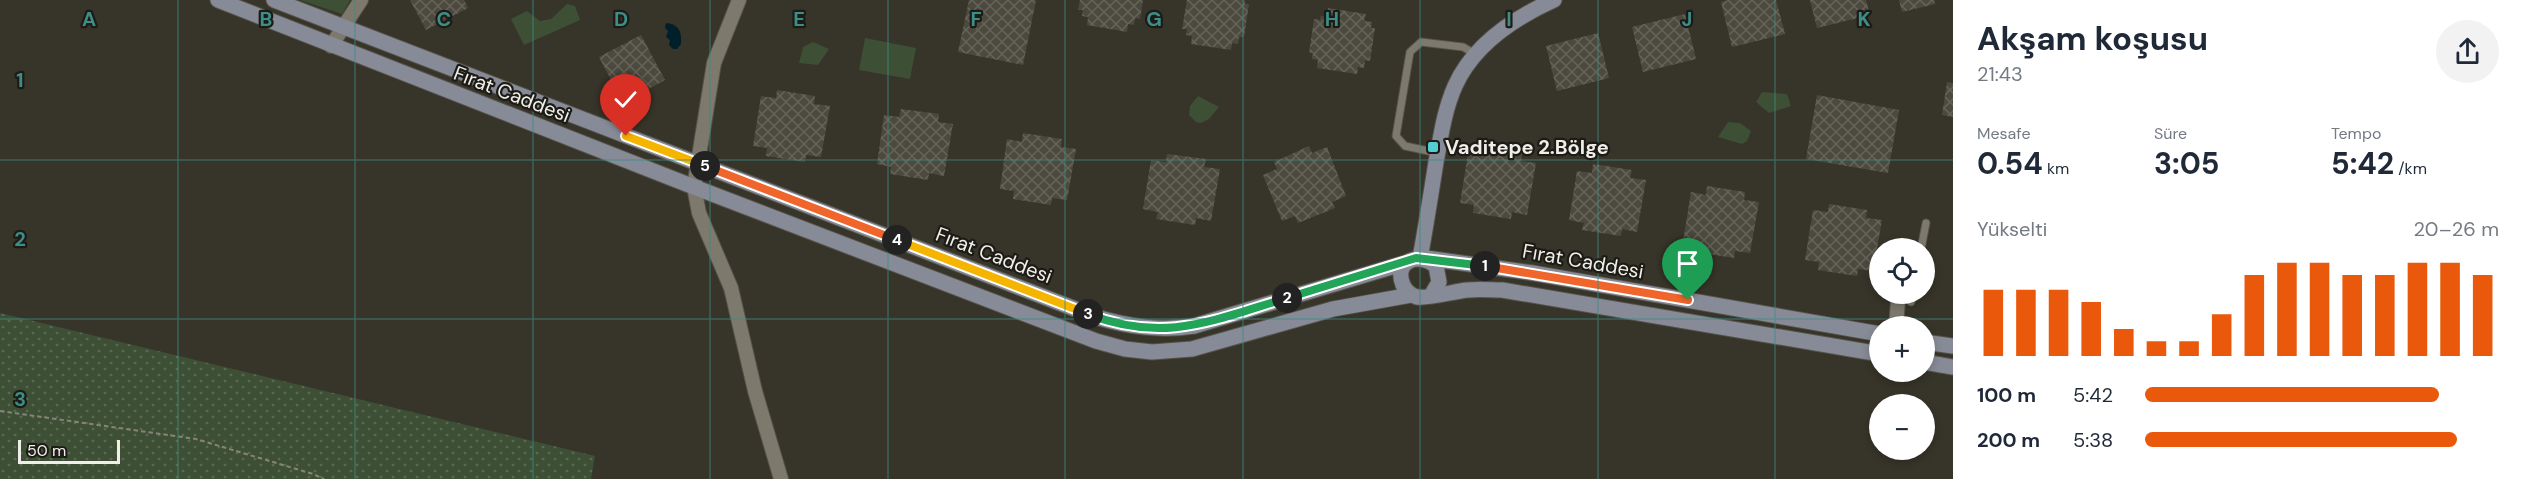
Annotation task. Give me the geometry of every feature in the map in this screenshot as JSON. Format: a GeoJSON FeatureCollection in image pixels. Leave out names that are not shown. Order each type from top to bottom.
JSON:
{"type":"FeatureCollection","features":[{"type":"Feature","properties":{"kind":"main road","name":"Fırat Caddesi"},"geometry":{"type":"LineString","coordinates":[[218,0],[694,187],[1096,341],[1125,350],[1152,352],[1192,349],[1333,309],[1411,295]]}},
{"type":"Feature","properties":{"kind":"main road","name":"Fırat Caddesi"},"geometry":{"type":"LineString","coordinates":[[274,0],[1096,317],[1144,328],[1168,330],[1194,326],[1414,260],[1533,273],[1869,332]]}},
{"type":"Feature","properties":{"kind":"main road"},"geometry":{"type":"LineString","coordinates":[[1554,0],[1521,17],[1492,38],[1456,85],[1445,114],[1414,260],[1404,268],[1401,277],[1405,288],[1411,295],[1420,297],[1470,290],[1502,290],[1869,352]]}},
{"type":"Feature","properties":{"kind":"main road"},"geometry":{"type":"LineString","coordinates":[[1414,260],[1432,262],[1439,271],[1439,282],[1432,294]]}},
{"type":"Feature","properties":{"kind":"main road"},"geometry":{"type":"LineString","coordinates":[[1935,344],[1953,346]]}},
{"type":"Feature","properties":{"kind":"main road"},"geometry":{"type":"LineString","coordinates":[[1935,364],[1953,368]]}},
{"type":"Feature","properties":{"kind":"street"},"geometry":{"type":"LineString","coordinates":[[331,46],[361,0]]}},
{"type":"Feature","properties":{"kind":"street"},"geometry":{"type":"LineString","coordinates":[[740,0],[714,63],[696,163],[694,187],[699,213],[731,288],[755,392],[781,479]]}},
{"type":"Feature","properties":{"kind":"lane"},"geometry":{"type":"LineString","coordinates":[[1438,153],[1405,146],[1396,136],[1410,52],[1420,42],[1463,47],[1477,55]]}},
{"type":"Feature","properties":{"kind":"lane"},"geometry":{"type":"LineString","coordinates":[[1923,238],[1926,223]]}},
{"type":"Feature","properties":{"kind":"path"},"geometry":{"type":"LineString","coordinates":[[0,411],[196,439],[324,479]]}},
{"type":"Feature","properties":{"kind":"green space"},"geometry":{"type":"Polygon","coordinates":[[[300,0],[350,0],[342,14],[300,0]]]}},
{"type":"Feature","properties":{"kind":"green space"},"geometry":{"type":"Polygon","coordinates":[[[567,4],[575,6],[580,20],[524,45],[511,19],[527,11],[540,21],[551,19],[567,4]]]}},
{"type":"Feature","properties":{"kind":"green space"},"geometry":{"type":"Polygon","coordinates":[[[865,38],[916,48],[910,79],[859,70],[865,38]]]}},
{"type":"Feature","properties":{"kind":"green space"},"geometry":{"type":"Polygon","coordinates":[[[813,42],[829,49],[818,65],[799,63],[803,47],[813,42]]]}},
{"type":"Feature","properties":{"kind":"green space"},"geometry":{"type":"Polygon","coordinates":[[[1762,92],[1787,94],[1791,106],[1769,113],[1756,102],[1762,92]]]}},
{"type":"Feature","properties":{"kind":"green space"},"geometry":{"type":"Polygon","coordinates":[[[1198,96],[1219,107],[1209,119],[1201,123],[1196,122],[1189,115],[1190,106],[1198,96]]]}},
{"type":"Feature","properties":{"kind":"green space"},"geometry":{"type":"Polygon","coordinates":[[[1728,122],[1740,123],[1751,131],[1747,141],[1742,144],[1718,137],[1728,122]]]}},
{"type":"Feature","properties":{"kind":"green space"},"geometry":{"type":"Polygon","coordinates":[[[0,313],[595,456],[591,479],[0,479],[0,313]]]}},
{"type":"Feature","properties":{"kind":"water"},"geometry":{"type":"Polygon","coordinates":[[[666,23],[674,25],[680,32],[681,44],[677,49],[669,45],[670,40],[666,37],[668,31],[665,28],[666,23]]]}},
{"type":"Feature","properties":{"kind":"building"},"geometry":{"type":"Polygon","coordinates":[[[410,0],[464,0],[468,8],[426,30],[410,0]]]}},
{"type":"Feature","properties":{"kind":"building"},"geometry":{"type":"Polygon","coordinates":[[[969,0],[1036,0],[1023,65],[958,52],[969,0]]]}},
{"type":"Feature","properties":{"kind":"building"},"geometry":{"type":"Polygon","coordinates":[[[1080,0],[1143,0],[1140,19],[1135,18],[1134,25],[1128,24],[1127,32],[1087,25],[1088,17],[1082,16],[1083,10],[1078,10],[1080,0]]]}},
{"type":"Feature","properties":{"kind":"building"},"geometry":{"type":"Polygon","coordinates":[[[1187,0],[1245,0],[1245,4],[1249,4],[1244,37],[1239,37],[1238,44],[1232,43],[1231,50],[1191,44],[1192,36],[1186,35],[1187,29],[1182,29],[1187,0]]]}},
{"type":"Feature","properties":{"kind":"building"},"geometry":{"type":"Polygon","coordinates":[[[1776,0],[1785,34],[1732,47],[1721,2],[1776,0]]]}},
{"type":"Feature","properties":{"kind":"building"},"geometry":{"type":"Polygon","coordinates":[[[1810,0],[1866,0],[1870,15],[1817,28],[1810,0]]]}},
{"type":"Feature","properties":{"kind":"building"},"geometry":{"type":"Polygon","coordinates":[[[1899,0],[1934,0],[1935,4],[1902,12],[1899,0]]]}},
{"type":"Feature","properties":{"kind":"building"},"geometry":{"type":"Polygon","coordinates":[[[1328,8],[1366,14],[1364,21],[1372,22],[1371,28],[1375,28],[1370,61],[1365,60],[1364,68],[1358,67],[1357,74],[1317,68],[1318,60],[1312,59],[1313,53],[1309,53],[1314,19],[1320,20],[1321,16],[1327,17],[1328,8]]]}},
{"type":"Feature","properties":{"kind":"building"},"geometry":{"type":"Polygon","coordinates":[[[1685,14],[1696,59],[1643,72],[1632,27],[1685,14]]]}},
{"type":"Feature","properties":{"kind":"building"},"geometry":{"type":"Polygon","coordinates":[[[1598,33],[1609,78],[1557,91],[1546,46],[1598,33]]]}},
{"type":"Feature","properties":{"kind":"building"},"geometry":{"type":"Polygon","coordinates":[[[641,35],[665,80],[623,103],[599,57],[641,35]]]}},
{"type":"Feature","properties":{"kind":"building"},"geometry":{"type":"Polygon","coordinates":[[[1947,82],[1953,83],[1953,117],[1942,115],[1947,82]]]}},
{"type":"Feature","properties":{"kind":"building"},"geometry":{"type":"Polygon","coordinates":[[[777,90],[815,96],[814,104],[830,106],[821,157],[806,155],[805,162],[766,156],[767,148],[753,146],[761,96],[776,98],[777,90]]]}},
{"type":"Feature","properties":{"kind":"building"},"geometry":{"type":"Polygon","coordinates":[[[1817,95],[1899,110],[1888,173],[1806,159],[1817,95]]]}},
{"type":"Feature","properties":{"kind":"building"},"geometry":{"type":"Polygon","coordinates":[[[901,109],[939,114],[938,122],[953,124],[944,176],[929,173],[928,180],[890,174],[891,167],[877,164],[884,115],[899,117],[901,109]]]}},
{"type":"Feature","properties":{"kind":"building"},"geometry":{"type":"Polygon","coordinates":[[[1023,133],[1062,139],[1061,147],[1076,149],[1067,200],[1052,198],[1051,205],[1013,199],[1014,191],[1000,189],[1007,139],[1022,142],[1023,133]]]}},
{"type":"Feature","properties":{"kind":"building"},"geometry":{"type":"Polygon","coordinates":[[[1309,146],[1312,153],[1327,147],[1346,196],[1332,202],[1335,208],[1298,223],[1295,216],[1282,221],[1263,175],[1277,169],[1274,162],[1309,146]]]}},
{"type":"Feature","properties":{"kind":"building"},"geometry":{"type":"Polygon","coordinates":[[[1484,147],[1522,153],[1521,161],[1536,163],[1527,215],[1512,212],[1511,219],[1473,213],[1474,205],[1460,203],[1468,154],[1482,156],[1484,147]]]}},
{"type":"Feature","properties":{"kind":"building"},"geometry":{"type":"Polygon","coordinates":[[[1167,154],[1206,159],[1204,167],[1220,169],[1211,221],[1196,218],[1195,225],[1156,219],[1158,212],[1143,209],[1151,160],[1166,162],[1167,154]]]}},
{"type":"Feature","properties":{"kind":"building"},"geometry":{"type":"Polygon","coordinates":[[[1593,164],[1632,170],[1630,178],[1646,180],[1637,232],[1622,229],[1621,236],[1582,230],[1584,223],[1569,220],[1577,171],[1592,173],[1593,164]]]}},
{"type":"Feature","properties":{"kind":"building"},"geometry":{"type":"Polygon","coordinates":[[[1707,186],[1745,192],[1744,200],[1759,202],[1750,253],[1735,251],[1734,258],[1696,252],[1697,244],[1683,242],[1691,192],[1706,195],[1707,186]]]}},
{"type":"Feature","properties":{"kind":"building"},"geometry":{"type":"Polygon","coordinates":[[[1829,204],[1867,210],[1866,218],[1882,220],[1879,238],[1869,238],[1869,270],[1858,269],[1857,276],[1818,270],[1819,262],[1805,260],[1813,210],[1828,212],[1829,204]]]}},
{"type":"Feature","properties":{"kind":"place","name":"Vaditepe 2.Bölge"},"geometry":{"type":"Point","coordinates":[1433,147]}},
{"type":"Feature","properties":{"kind":"route"},"geometry":{"type":"LineString","coordinates":[[626,136],[1096,317],[1144,328],[1168,330],[1194,326],[1420,258],[1533,273],[1688,300]]}}]}
